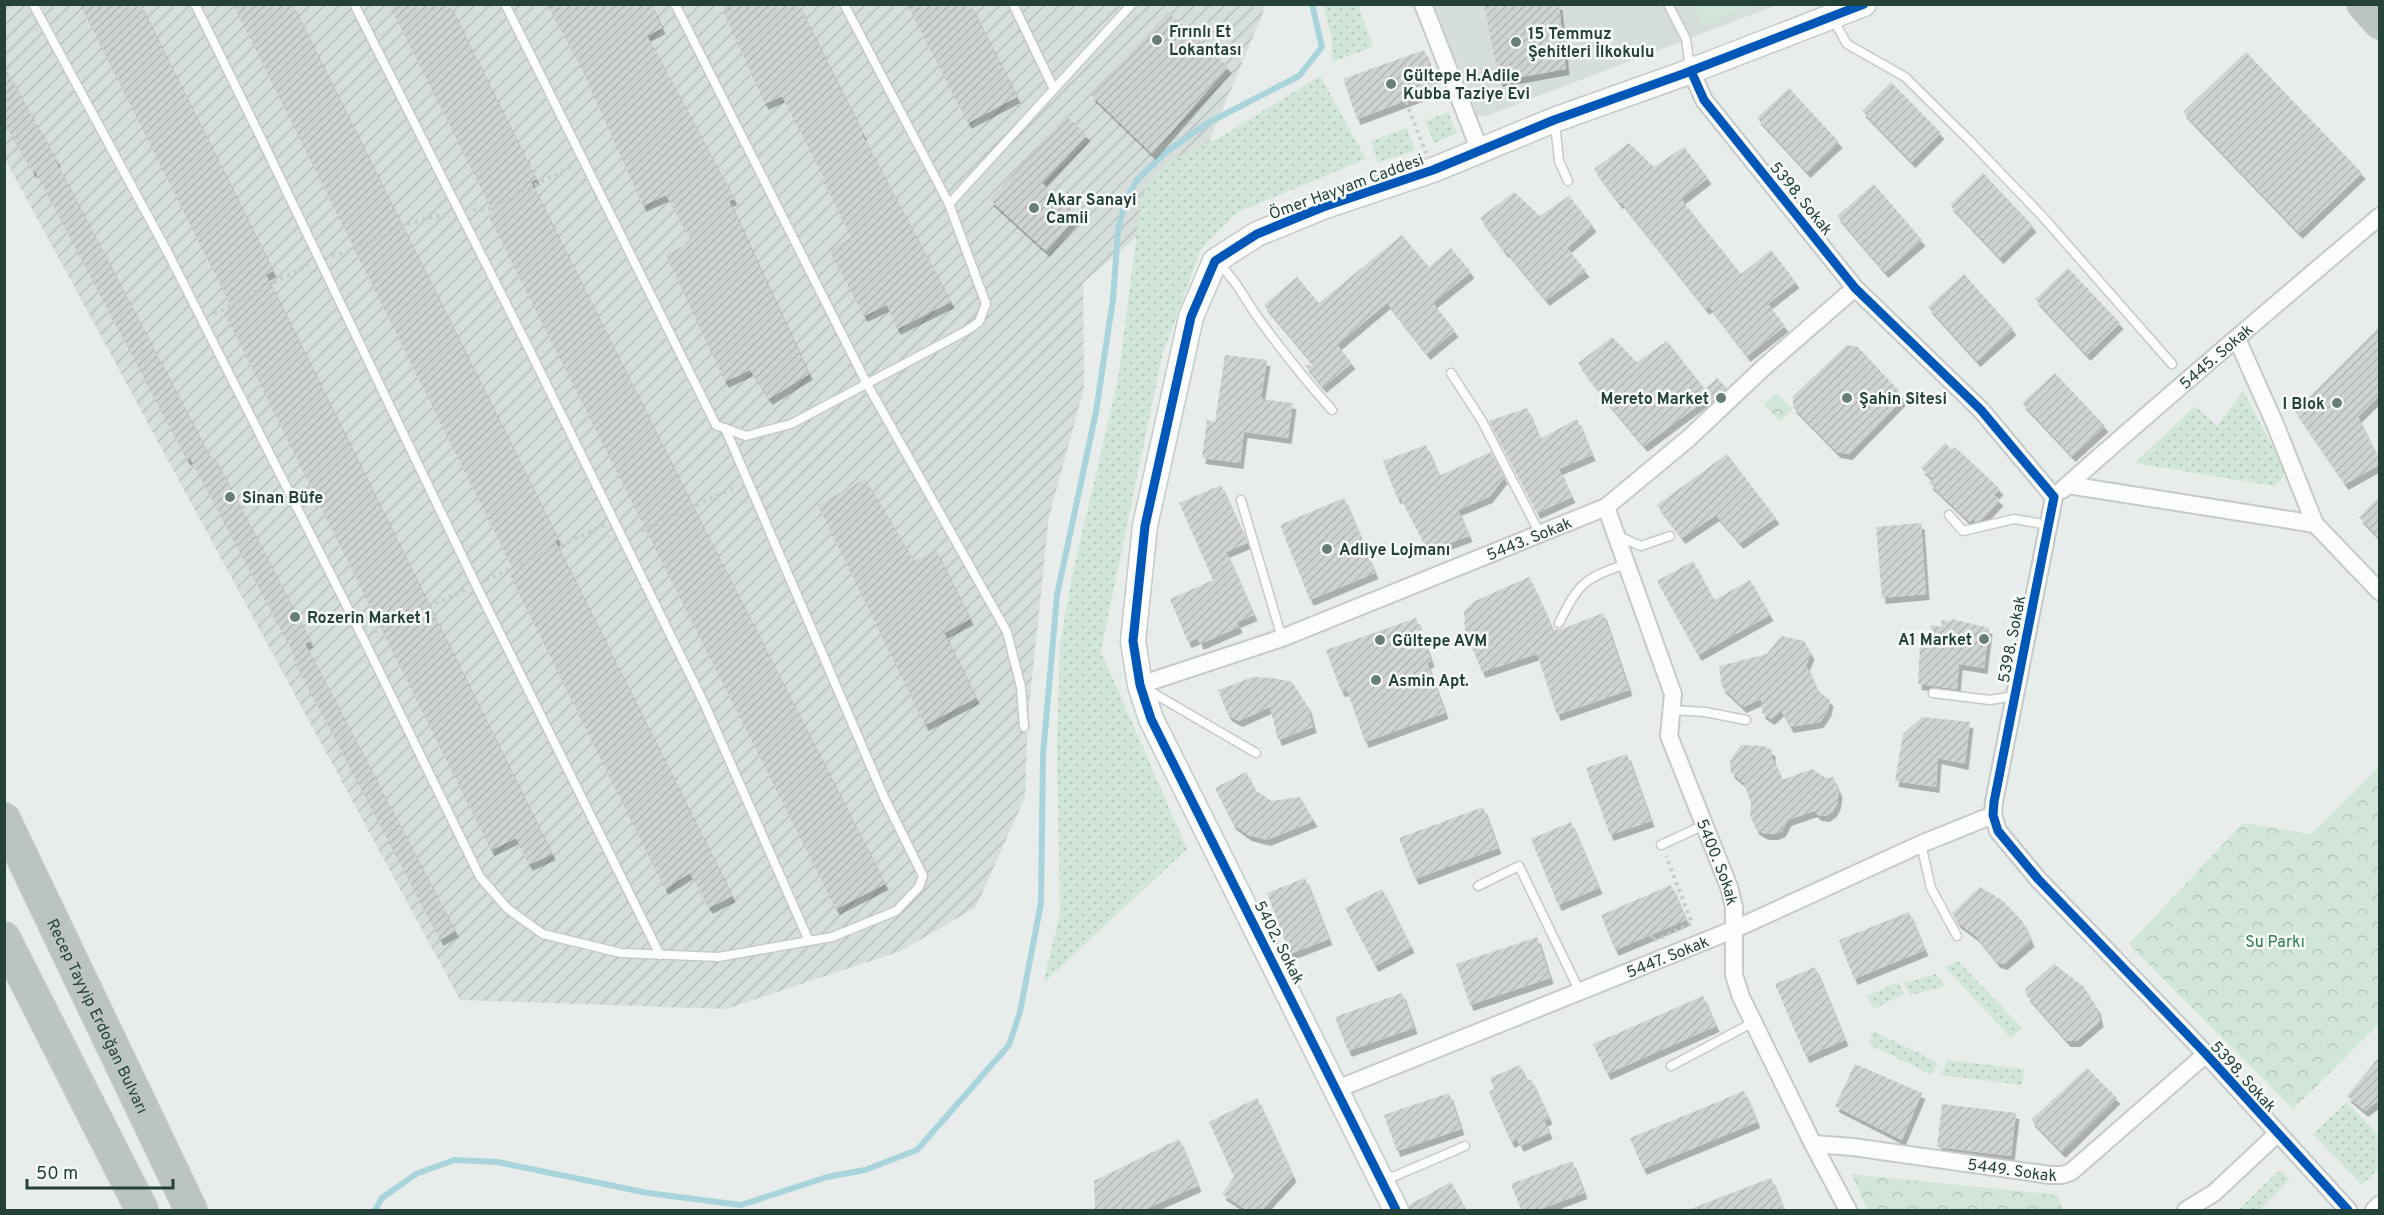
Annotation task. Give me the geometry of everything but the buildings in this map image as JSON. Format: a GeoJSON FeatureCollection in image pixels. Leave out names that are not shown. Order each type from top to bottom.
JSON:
{"type":"FeatureCollection","features":[{"type":"Feature","properties":{"kind":"highway"},"geometry":{"type":"LineString","coordinates":[[2363,4],[2379,23]]}},
{"type":"Feature","properties":{"kind":"highway","name":"Recep Tayyip Erdoğan Bulvarı"},"geometry":{"type":"LineString","coordinates":[[4,819],[191,1210]]}},
{"type":"Feature","properties":{"kind":"highway"},"geometry":{"type":"LineString","coordinates":[[4,938],[142,1210]]}},
{"type":"Feature","properties":{"kind":"street"},"geometry":{"type":"LineString","coordinates":[[1423,4],[1480,151]]}},
{"type":"Feature","properties":{"kind":"street","name":"Ömer Hayyam Caddesi"},"geometry":{"type":"LineString","coordinates":[[1215,261],[1257,234],[1323,207],[1433,170],[1554,120],[1691,71],[1864,4]]}},
{"type":"Feature","properties":{"kind":"street","name":"5398. Sokak"},"geometry":{"type":"LineString","coordinates":[[1691,71],[1704,100],[1855,288],[1981,410],[2054,497],[2002,751],[1993,815],[1998,831],[2038,879],[2206,1054],[2348,1210]]}},
{"type":"Feature","properties":{"kind":"street","name":"5445. Sokak"},"geometry":{"type":"LineString","coordinates":[[2054,497],[2379,216]]}},
{"type":"Feature","properties":{"kind":"street"},"geometry":{"type":"LineString","coordinates":[[1140,685],[1133,641],[1144,526],[1191,316],[1215,261]]}},
{"type":"Feature","properties":{"kind":"street","name":"5443. Sokak"},"geometry":{"type":"LineString","coordinates":[[1140,685],[1282,638],[1606,507],[1689,438],[1763,368],[1855,288]]}},
{"type":"Feature","properties":{"kind":"street"},"geometry":{"type":"LineString","coordinates":[[2237,339],[2275,424],[2315,524],[2379,592]]}},
{"type":"Feature","properties":{"kind":"street"},"geometry":{"type":"LineString","coordinates":[[2068,485],[2315,524]]}},
{"type":"Feature","properties":{"kind":"street","name":"5400. Sokak"},"geometry":{"type":"LineString","coordinates":[[1606,507],[1673,694],[1669,736],[1729,888],[1734,907],[1734,975],[1741,997],[1848,1210]]}},
{"type":"Feature","properties":{"kind":"street","name":"5402. Sokak"},"geometry":{"type":"LineString","coordinates":[[1140,685],[1150,719],[1396,1210]]}},
{"type":"Feature","properties":{"kind":"street","name":"5447. Sokak"},"geometry":{"type":"LineString","coordinates":[[1337,1089],[1735,929],[1921,844],[1993,815]]}},
{"type":"Feature","properties":{"kind":"street","name":"5449. Sokak"},"geometry":{"type":"LineString","coordinates":[[1813,1144],[1853,1147],[2039,1174],[2062,1175],[2071,1172],[2206,1054]]}},
{"type":"Feature","properties":{"kind":"street"},"geometry":{"type":"LineString","coordinates":[[2186,1210],[2214,1193],[2277,1134]]}},
{"type":"Feature","properties":{"kind":"street"},"geometry":{"type":"LineString","coordinates":[[2374,1210],[2379,1204]]}},
{"type":"Feature","properties":{"kind":"lane"},"geometry":{"type":"LineString","coordinates":[[33,4],[168,253],[480,877],[508,909],[543,933],[621,953],[719,957],[832,937],[896,911],[919,887],[923,876],[884,797],[725,428]]}},
{"type":"Feature","properties":{"kind":"lane"},"geometry":{"type":"LineString","coordinates":[[195,4],[476,585],[660,955]]}},
{"type":"Feature","properties":{"kind":"lane"},"geometry":{"type":"LineString","coordinates":[[354,4],[704,703],[809,941]]}},
{"type":"Feature","properties":{"kind":"lane"},"geometry":{"type":"LineString","coordinates":[[505,4],[716,425],[746,436],[791,424],[966,331],[979,322],[986,304],[948,204],[844,4]]}},
{"type":"Feature","properties":{"kind":"lane"},"geometry":{"type":"LineString","coordinates":[[675,4],[867,384],[1007,632],[1021,687],[1024,727]]}},
{"type":"Feature","properties":{"kind":"lane"},"geometry":{"type":"LineString","coordinates":[[1012,4],[1054,89]]}},
{"type":"Feature","properties":{"kind":"lane"},"geometry":{"type":"LineString","coordinates":[[948,204],[1132,4]]}},
{"type":"Feature","properties":{"kind":"lane"},"geometry":{"type":"LineString","coordinates":[[1668,4],[1686,39],[1691,71]]}},
{"type":"Feature","properties":{"kind":"lane"},"geometry":{"type":"LineString","coordinates":[[1831,16],[1847,44],[1905,77],[1970,141],[2043,217],[2172,364]]}},
{"type":"Feature","properties":{"kind":"lane"},"geometry":{"type":"LineString","coordinates":[[1554,120],[1559,161],[1568,181]]}},
{"type":"Feature","properties":{"kind":"lane"},"geometry":{"type":"LineString","coordinates":[[1215,261],[1234,279],[1257,317],[1295,368],[1332,410]]}},
{"type":"Feature","properties":{"kind":"lane"},"geometry":{"type":"LineString","coordinates":[[1451,374],[1482,421],[1540,534]]}},
{"type":"Feature","properties":{"kind":"lane"},"geometry":{"type":"LineString","coordinates":[[1241,500],[1282,638]]}},
{"type":"Feature","properties":{"kind":"lane"},"geometry":{"type":"LineString","coordinates":[[1949,515],[1964,531],[2014,519],[2049,525]]}},
{"type":"Feature","properties":{"kind":"lane"},"geometry":{"type":"LineString","coordinates":[[1618,536],[1641,546],[1670,536]]}},
{"type":"Feature","properties":{"kind":"lane"},"geometry":{"type":"LineString","coordinates":[[1559,623],[1574,594],[1586,581],[1626,564]]}},
{"type":"Feature","properties":{"kind":"lane"},"geometry":{"type":"LineString","coordinates":[[1140,685],[1256,753]]}},
{"type":"Feature","properties":{"kind":"lane"},"geometry":{"type":"LineString","coordinates":[[1933,693],[1990,700],[2015,696]]}},
{"type":"Feature","properties":{"kind":"lane"},"geometry":{"type":"LineString","coordinates":[[1672,710],[1705,712],[1746,720]]}},
{"type":"Feature","properties":{"kind":"lane"},"geometry":{"type":"LineString","coordinates":[[1661,845],[1704,825]]}},
{"type":"Feature","properties":{"kind":"lane"},"geometry":{"type":"LineString","coordinates":[[1921,844],[1931,888],[1957,936]]}},
{"type":"Feature","properties":{"kind":"lane"},"geometry":{"type":"LineString","coordinates":[[1478,886],[1519,866],[1579,990]]}},
{"type":"Feature","properties":{"kind":"lane"},"geometry":{"type":"LineString","coordinates":[[1671,1066],[1754,1022]]}},
{"type":"Feature","properties":{"kind":"lane"},"geometry":{"type":"LineString","coordinates":[[1380,1177],[1395,1176],[1465,1146]]}},
{"type":"Feature","properties":{"kind":"path"},"geometry":{"type":"LineString","coordinates":[[1406,102],[1433,170]]}},
{"type":"Feature","properties":{"kind":"path"},"geometry":{"type":"LineString","coordinates":[[202,320],[320,260],[349,252],[407,224],[458,210],[489,209],[583,161]]}},
{"type":"Feature","properties":{"kind":"path"},"geometry":{"type":"LineString","coordinates":[[624,540],[747,481]]}},
{"type":"Feature","properties":{"kind":"path"},"geometry":{"type":"LineString","coordinates":[[1651,935],[1653,941],[1692,923],[1661,845]]}},
{"type":"Feature","properties":{"kind":"shaded area"},"geometry":{"type":"Polygon","coordinates":[[[4,5],[1264,5],[1263,13],[1187,194],[1083,283],[1084,388],[1049,517],[1028,717],[1025,797],[976,907],[901,951],[726,1009],[460,1000],[5,159],[4,5]]]}},
{"type":"Feature","properties":{"kind":"shaded area"},"geometry":{"type":"Polygon","coordinates":[[[1433,5],[1777,5],[1486,116],[1475,115],[1433,5]]]}},
{"type":"Feature","properties":{"kind":"green space"},"geometry":{"type":"Polygon","coordinates":[[[1694,4],[1754,5],[1702,26],[1694,4]]]}},
{"type":"Feature","properties":{"kind":"green space"},"geometry":{"type":"Polygon","coordinates":[[[1323,5],[1358,5],[1373,47],[1332,62],[1332,38],[1323,5]]]}},
{"type":"Feature","properties":{"kind":"green space"},"geometry":{"type":"Polygon","coordinates":[[[1320,76],[1366,159],[1238,212],[1201,249],[1162,356],[1101,651],[1187,849],[1043,983],[1060,914],[1057,749],[1060,644],[1072,576],[1118,380],[1141,200],[1148,182],[1173,159],[1224,135],[1320,76]]]}},
{"type":"Feature","properties":{"kind":"green space"},"geometry":{"type":"Polygon","coordinates":[[[1448,112],[1457,133],[1434,143],[1425,121],[1448,112]]]}},
{"type":"Feature","properties":{"kind":"green space"},"geometry":{"type":"Polygon","coordinates":[[[1407,128],[1415,150],[1378,163],[1371,141],[1407,128]]]}},
{"type":"Feature","properties":{"kind":"green space"},"geometry":{"type":"Polygon","coordinates":[[[2243,391],[2283,466],[2283,477],[2275,486],[2135,463],[2195,406],[2217,426],[2243,391]]]}},
{"type":"Feature","properties":{"kind":"green space"},"geometry":{"type":"Polygon","coordinates":[[[1776,393],[1793,409],[1780,421],[1764,405],[1776,393]]]}},
{"type":"Feature","properties":{"kind":"green space","name":"Su Parkı"},"geometry":{"type":"Polygon","coordinates":[[[2379,767],[2379,1024],[2293,1109],[2129,944],[2243,823],[2311,834],[2379,767]]]}},
{"type":"Feature","properties":{"kind":"green space"},"geometry":{"type":"Polygon","coordinates":[[[1958,961],[2022,1028],[2011,1038],[1945,967],[1958,961]]]}},
{"type":"Feature","properties":{"kind":"green space"},"geometry":{"type":"Polygon","coordinates":[[[1936,974],[1945,986],[1910,995],[1904,983],[1936,974]]]}},
{"type":"Feature","properties":{"kind":"green space"},"geometry":{"type":"Polygon","coordinates":[[[1898,982],[1904,994],[1874,1009],[1867,996],[1898,982]]]}},
{"type":"Feature","properties":{"kind":"green space"},"geometry":{"type":"Polygon","coordinates":[[[1873,1031],[1937,1062],[1932,1075],[1869,1044],[1873,1031]]]}},
{"type":"Feature","properties":{"kind":"green space"},"geometry":{"type":"Polygon","coordinates":[[[1947,1060],[2024,1069],[2022,1085],[1941,1075],[1947,1060]]]}},
{"type":"Feature","properties":{"kind":"green space"},"geometry":{"type":"Polygon","coordinates":[[[2347,1102],[2379,1136],[2379,1168],[2362,1185],[2313,1134],[2347,1102]]]}},
{"type":"Feature","properties":{"kind":"green space"},"geometry":{"type":"Polygon","coordinates":[[[2280,1170],[2290,1179],[2260,1210],[2238,1210],[2280,1170]]]}},
{"type":"Feature","properties":{"kind":"green space"},"geometry":{"type":"Polygon","coordinates":[[[1851,1174],[2058,1195],[2063,1210],[1868,1210],[1851,1174]]]}},
{"type":"Feature","properties":{"kind":"waterway"},"geometry":{"type":"LineString","coordinates":[[375,1210],[382,1198],[416,1174],[454,1160],[497,1162],[648,1193],[741,1205],[827,1177],[865,1170],[917,1150],[1009,1045],[1020,1012],[1041,903],[1043,755],[1057,595],[1096,412],[1113,299],[1118,230],[1125,202],[1137,180],[1166,152],[1206,124],[1299,76],[1322,47],[1312,4]]}},
{"type":"Feature","properties":{"kind":"cycle path"},"geometry":{"type":"LineString","coordinates":[[1396,1210],[1151,719],[1140,685],[1133,641],[1145,526],[1191,317],[1215,261],[1257,234],[1323,207],[1433,170],[1554,120],[1683,74],[1864,4]]}},
{"type":"Feature","properties":{"kind":"cycle path"},"geometry":{"type":"LineString","coordinates":[[1691,71],[1704,100],[1855,288],[1981,410],[2054,497],[1994,802],[1993,815],[1998,831],[2038,879],[2206,1054],[2348,1210]]}},
{"type":"Feature","properties":{"kind":"place","name":"Fırınlı Et Lokantası"},"geometry":{"type":"Point","coordinates":[1157,40]}},
{"type":"Feature","properties":{"kind":"place","name":"15 Temmuz Şehitleri İlkokulu"},"geometry":{"type":"Point","coordinates":[1516,42]}},
{"type":"Feature","properties":{"kind":"place","name":"Gültepe H.Adile Kubba Taziye Evi"},"geometry":{"type":"Point","coordinates":[1391,84]}},
{"type":"Feature","properties":{"kind":"place","name":"Akar Sanayi Camii"},"geometry":{"type":"Point","coordinates":[1034,208]}},
{"type":"Feature","properties":{"kind":"place","name":"Mereto Market"},"geometry":{"type":"Point","coordinates":[1721,398]}},
{"type":"Feature","properties":{"kind":"place","name":"Şahin Sitesi"},"geometry":{"type":"Point","coordinates":[1847,398]}},
{"type":"Feature","properties":{"kind":"place","name":"I Blok"},"geometry":{"type":"Point","coordinates":[2337,403]}},
{"type":"Feature","properties":{"kind":"place","name":"Sinan Büfe"},"geometry":{"type":"Point","coordinates":[230,497]}},
{"type":"Feature","properties":{"kind":"place","name":"Adliye Lojmanı"},"geometry":{"type":"Point","coordinates":[1327,549]}},
{"type":"Feature","properties":{"kind":"place","name":"Rozerin Market 1"},"geometry":{"type":"Point","coordinates":[295,617]}},
{"type":"Feature","properties":{"kind":"place","name":"A1 Market"},"geometry":{"type":"Point","coordinates":[1984,639]}},
{"type":"Feature","properties":{"kind":"place","name":"Gültepe AVM"},"geometry":{"type":"Point","coordinates":[1380,640]}},
{"type":"Feature","properties":{"kind":"place","name":"Asmin Apt."},"geometry":{"type":"Point","coordinates":[1376,680]}}]}
